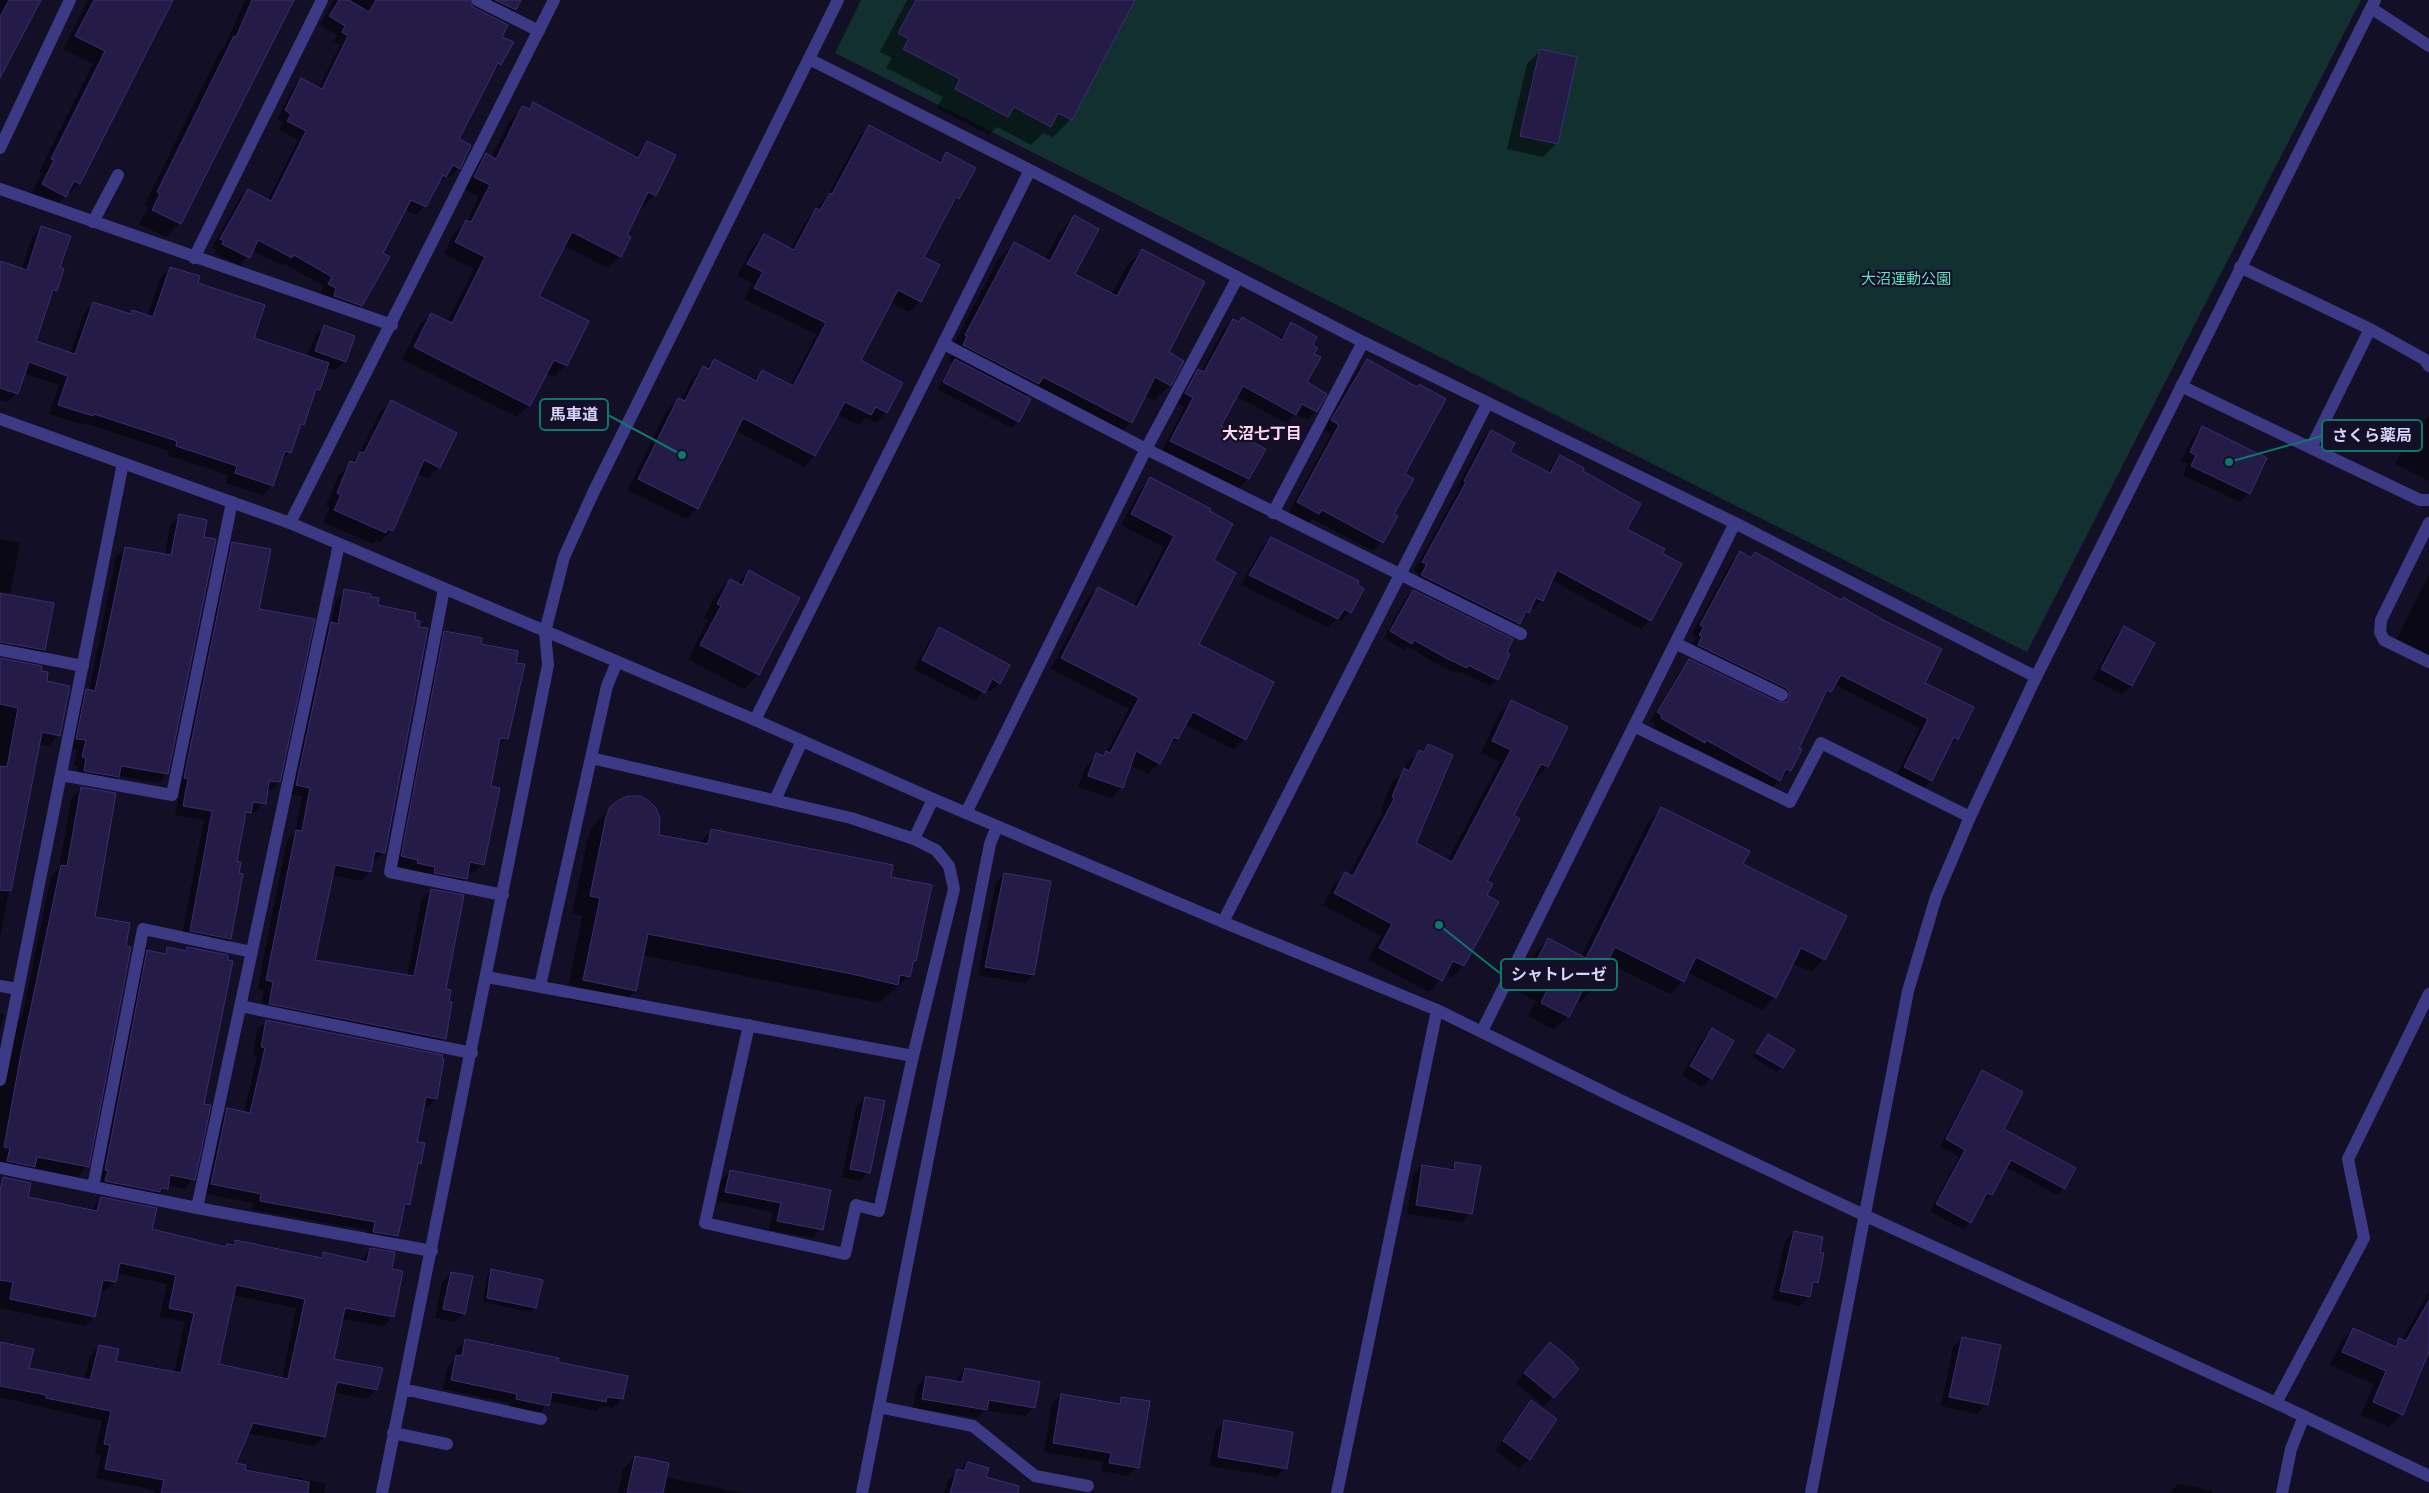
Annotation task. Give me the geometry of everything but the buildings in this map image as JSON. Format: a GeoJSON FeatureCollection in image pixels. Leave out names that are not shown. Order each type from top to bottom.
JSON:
{"type":"FeatureCollection","features":[{"type":"Feature","properties":{"kind":"street"},"geometry":{"type":"LineString","coordinates":[[0,148],[70,0]]}},
{"type":"Feature","properties":{"kind":"street"},"geometry":{"type":"LineString","coordinates":[[194,258],[322,0]]}},
{"type":"Feature","properties":{"kind":"street"},"geometry":{"type":"LineString","coordinates":[[477,0],[539,31]]}},
{"type":"Feature","properties":{"kind":"street"},"geometry":{"type":"LineString","coordinates":[[290,523],[392,325],[554,0]]}},
{"type":"Feature","properties":{"kind":"street"},"geometry":{"type":"LineString","coordinates":[[382,1493],[472,1053],[548,665],[545,632],[564,557],[594,491],[838,0]]}},
{"type":"Feature","properties":{"kind":"street"},"geometry":{"type":"LineString","coordinates":[[1811,1493],[1908,991],[1936,897],[1970,816],[2036,676],[2372,4],[2429,46]]}},
{"type":"Feature","properties":{"kind":"street"},"geometry":{"type":"LineString","coordinates":[[808,59],[1030,170],[1363,342],[1735,523],[2036,676]]}},
{"type":"Feature","properties":{"kind":"street"},"geometry":{"type":"LineString","coordinates":[[755,720],[1030,170]]}},
{"type":"Feature","properties":{"kind":"street"},"geometry":{"type":"LineString","coordinates":[[93,222],[118,175]]}},
{"type":"Feature","properties":{"kind":"street"},"geometry":{"type":"LineString","coordinates":[[0,189],[194,258],[392,325]]}},
{"type":"Feature","properties":{"kind":"street"},"geometry":{"type":"LineString","coordinates":[[2240,267],[2370,329],[2424,360],[2429,366]]}},
{"type":"Feature","properties":{"kind":"street"},"geometry":{"type":"LineString","coordinates":[[966,813],[1146,449],[1238,277]]}},
{"type":"Feature","properties":{"kind":"street"},"geometry":{"type":"LineString","coordinates":[[2311,448],[2370,329]]}},
{"type":"Feature","properties":{"kind":"street"},"geometry":{"type":"LineString","coordinates":[[1273,512],[1363,342]]}},
{"type":"Feature","properties":{"kind":"street"},"geometry":{"type":"LineString","coordinates":[[944,344],[1146,449],[1521,634]]}},
{"type":"Feature","properties":{"kind":"street"},"geometry":{"type":"LineString","coordinates":[[2181,386],[2420,500],[2429,500]]}},
{"type":"Feature","properties":{"kind":"street"},"geometry":{"type":"LineString","coordinates":[[1223,922],[1487,404]]}},
{"type":"Feature","properties":{"kind":"street"},"geometry":{"type":"LineString","coordinates":[[0,419],[290,523],[755,720],[933,799],[1437,1010],[1622,1101],[1866,1216],[2276,1403],[2429,1476]]}},
{"type":"Feature","properties":{"kind":"street"},"geometry":{"type":"LineString","coordinates":[[0,1080],[123,463]]}},
{"type":"Feature","properties":{"kind":"street"},"geometry":{"type":"LineString","coordinates":[[61,775],[172,795],[232,502]]}},
{"type":"Feature","properties":{"kind":"street"},"geometry":{"type":"LineString","coordinates":[[1482,1031],[1735,523]]}},
{"type":"Feature","properties":{"kind":"street"},"geometry":{"type":"LineString","coordinates":[[2429,523],[2382,620],[2380,632],[2384,640],[2429,662]]}},
{"type":"Feature","properties":{"kind":"street"},"geometry":{"type":"LineString","coordinates":[[198,1208],[339,544]]}},
{"type":"Feature","properties":{"kind":"street"},"geometry":{"type":"LineString","coordinates":[[444,589],[390,872],[503,895]]}},
{"type":"Feature","properties":{"kind":"street"},"geometry":{"type":"LineString","coordinates":[[1675,643],[1782,695]]}},
{"type":"Feature","properties":{"kind":"street"},"geometry":{"type":"LineString","coordinates":[[0,650],[82,666]]}},
{"type":"Feature","properties":{"kind":"street"},"geometry":{"type":"LineString","coordinates":[[540,986],[607,686],[616,662]]}},
{"type":"Feature","properties":{"kind":"street"},"geometry":{"type":"LineString","coordinates":[[1634,726],[1790,802],[1821,743],[1970,816]]}},
{"type":"Feature","properties":{"kind":"street"},"geometry":{"type":"LineString","coordinates":[[776,800],[802,741]]}},
{"type":"Feature","properties":{"kind":"street"},"geometry":{"type":"LineString","coordinates":[[591,758],[851,818],[914,839],[936,850],[949,866],[954,889],[913,1056],[879,1211],[856,1206],[845,1254],[705,1223],[748,1025]]}},
{"type":"Feature","properties":{"kind":"street"},"geometry":{"type":"LineString","coordinates":[[914,839],[933,799]]}},
{"type":"Feature","properties":{"kind":"street"},"geometry":{"type":"LineString","coordinates":[[862,1493],[990,844],[997,826]]}},
{"type":"Feature","properties":{"kind":"street"},"geometry":{"type":"LineString","coordinates":[[92,1187],[143,929],[252,952]]}},
{"type":"Feature","properties":{"kind":"street"},"geometry":{"type":"LineString","coordinates":[[487,977],[913,1056]]}},
{"type":"Feature","properties":{"kind":"street"},"geometry":{"type":"LineString","coordinates":[[0,986],[18,989]]}},
{"type":"Feature","properties":{"kind":"street"},"geometry":{"type":"LineString","coordinates":[[2276,1403],[2364,1238],[2348,1159],[2429,994]]}},
{"type":"Feature","properties":{"kind":"street"},"geometry":{"type":"LineString","coordinates":[[240,1006],[472,1053]]}},
{"type":"Feature","properties":{"kind":"street"},"geometry":{"type":"LineString","coordinates":[[1337,1493],[1437,1010]]}},
{"type":"Feature","properties":{"kind":"street"},"geometry":{"type":"LineString","coordinates":[[0,1168],[198,1208],[432,1251]]}},
{"type":"Feature","properties":{"kind":"street"},"geometry":{"type":"LineString","coordinates":[[403,1389],[541,1419]]}},
{"type":"Feature","properties":{"kind":"street"},"geometry":{"type":"LineString","coordinates":[[879,1407],[973,1426],[1035,1476],[1088,1486]]}},
{"type":"Feature","properties":{"kind":"street"},"geometry":{"type":"LineString","coordinates":[[2282,1493],[2291,1449],[2304,1416]]}},
{"type":"Feature","properties":{"kind":"street"},"geometry":{"type":"LineString","coordinates":[[393,1433],[447,1444]]}},
{"type":"Feature","properties":{"kind":"green space","name":"大沼運動公園"},"geometry":{"type":"Polygon","coordinates":[[[861,0],[2361,0],[2027,652],[835,53],[861,0]]]}},
{"type":"Feature","properties":{"kind":"place","name":"馬車道"},"geometry":{"type":"Point","coordinates":[682,455]}},
{"type":"Feature","properties":{"kind":"place","name":"さくら薬局"},"geometry":{"type":"Point","coordinates":[2229,462]}},
{"type":"Feature","properties":{"kind":"place","name":"シャトレーゼ"},"geometry":{"type":"Point","coordinates":[1439,925]}},
{"type":"Feature","properties":{"kind":"district","name":"大沼七丁目"},"geometry":{"type":"Point","coordinates":[1262,433]}}]}
